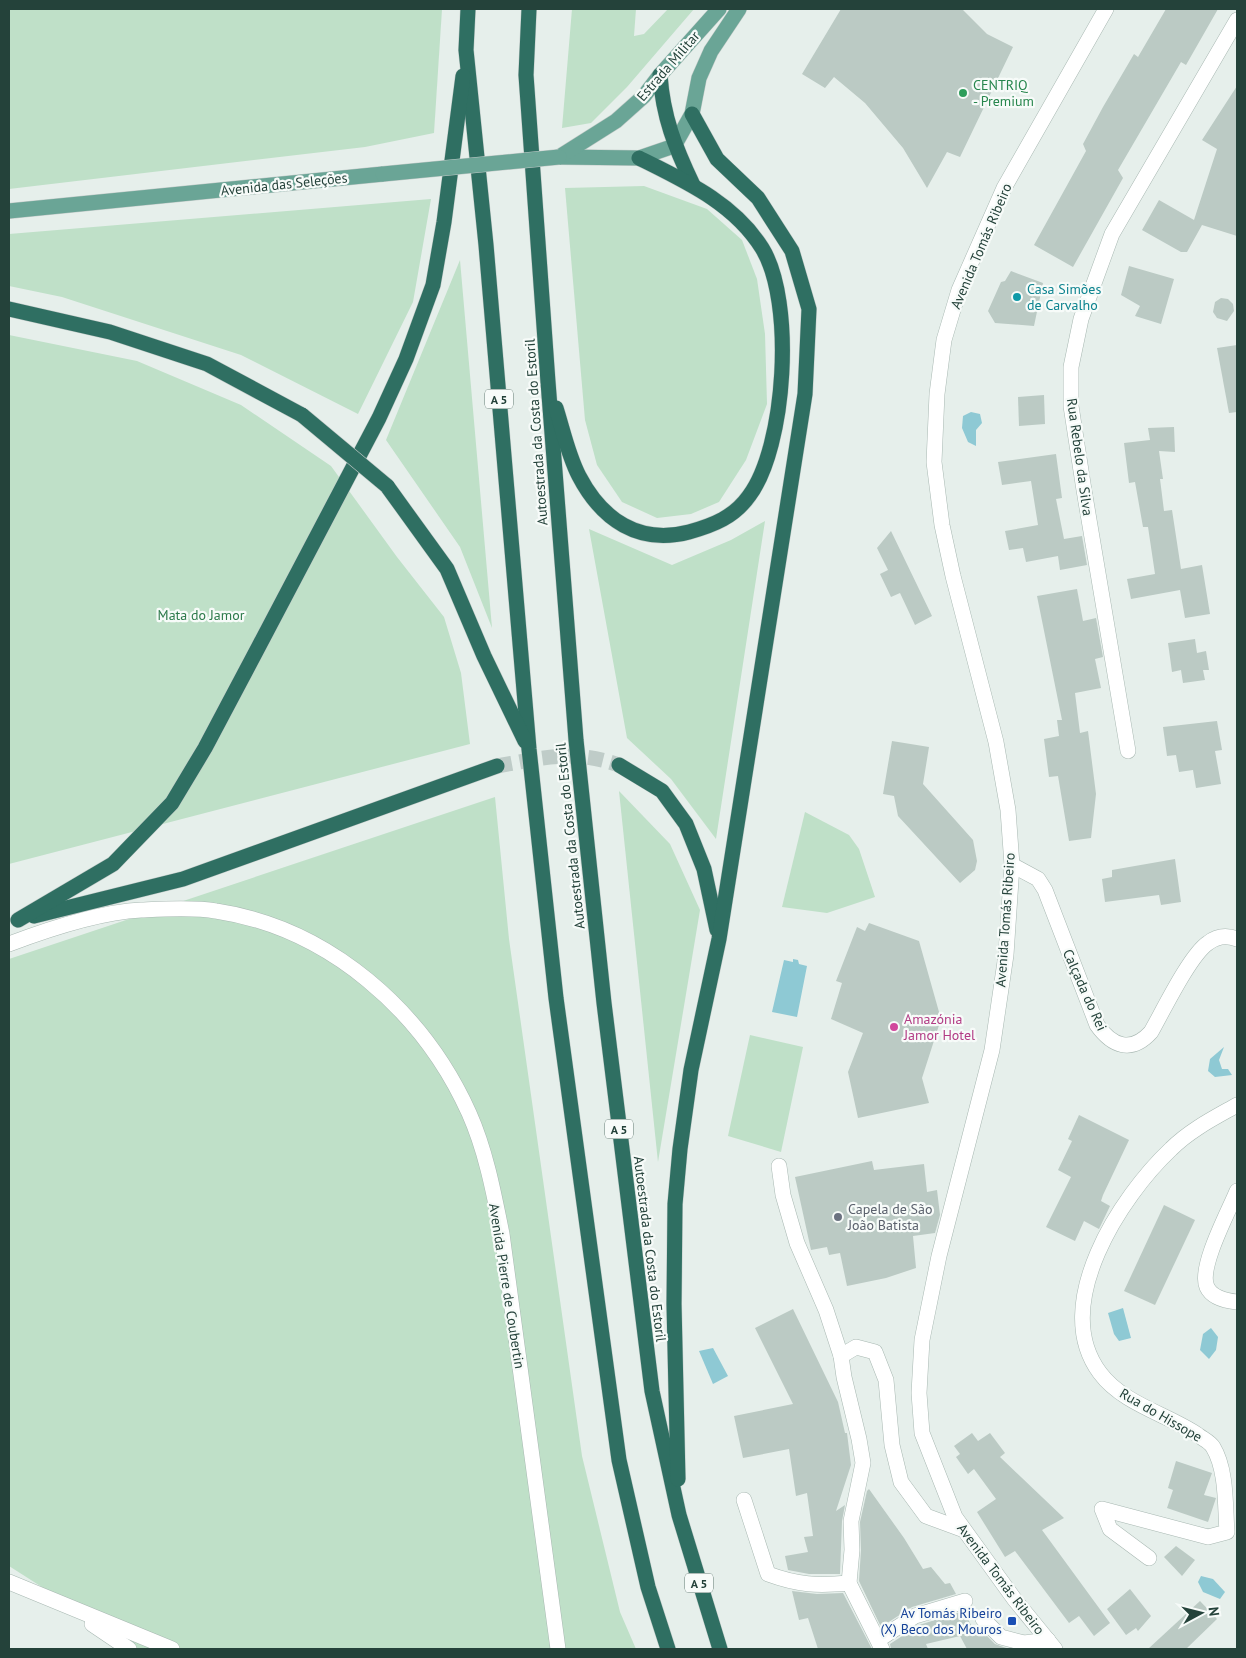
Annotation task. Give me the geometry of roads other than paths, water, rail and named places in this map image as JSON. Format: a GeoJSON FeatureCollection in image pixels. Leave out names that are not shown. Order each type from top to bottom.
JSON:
{"type":"FeatureCollection","features":[{"type":"Feature","properties":{"kind":"highway","name":"A 5"},"geometry":{"type":"LineString","coordinates":[[468,9],[466,50],[486,246],[529,749],[569,1109],[619,1460],[648,1588],[668,1649]]}},
{"type":"Feature","properties":{"kind":"highway","name":"Autoestrada da Costa do Estoril"},"geometry":{"type":"LineString","coordinates":[[529,9],[526,75],[548,382],[576,740],[604,1003],[652,1391],[679,1516],[720,1649]]}},
{"type":"Feature","properties":{"kind":"highway"},"geometry":{"type":"LineString","coordinates":[[14,922],[113,864],[172,803],[205,748],[379,418],[406,359],[432,285],[444,222],[466,50]]}},
{"type":"Feature","properties":{"kind":"highway"},"geometry":{"type":"LineString","coordinates":[[660,75],[662,105],[674,146],[693,186]]}},
{"type":"Feature","properties":{"kind":"highway"},"geometry":{"type":"LineString","coordinates":[[679,1516],[674,1304],[675,1204],[680,1149],[691,1070],[719,939],[805,394],[809,309],[792,251],[758,198],[717,159],[692,114]]}},
{"type":"Feature","properties":{"kind":"highway"},"geometry":{"type":"LineString","coordinates":[[548,382],[578,474],[601,507],[626,526],[650,536],[686,532],[720,522],[738,510],[751,494],[773,442],[782,354],[782,324],[778,297],[763,250],[748,229],[722,204],[693,186],[639,158]]}},
{"type":"Feature","properties":{"kind":"highway"},"geometry":{"type":"LineString","coordinates":[[9,309],[110,332],[207,364],[302,415],[388,486],[447,569],[484,656],[529,749]]}},
{"type":"Feature","properties":{"kind":"highway"},"geometry":{"type":"LineString","coordinates":[[619,765],[662,792],[686,824],[704,869],[719,939]]}},
{"type":"Feature","properties":{"kind":"highway"},"geometry":{"type":"LineString","coordinates":[[14,922],[183,880],[497,766]]}},
{"type":"Feature","properties":{"kind":"main road","name":"Estrada Militar"},"geometry":{"type":"LineString","coordinates":[[559,157],[616,121],[644,96],[718,9]]}},
{"type":"Feature","properties":{"kind":"main road","name":"Estrada Militar"},"geometry":{"type":"LineString","coordinates":[[674,146],[692,114],[699,78],[711,51],[739,9]]}},
{"type":"Feature","properties":{"kind":"main road","name":"Avenida das Seleções"},"geometry":{"type":"LineString","coordinates":[[9,211],[559,157],[639,158],[674,146]]}},
{"type":"Feature","properties":{"kind":"street","name":"Avenida Tomás Ribeiro"},"geometry":{"type":"LineString","coordinates":[[1053,1647],[1014,1600],[964,1530],[946,1495],[922,1433],[919,1393],[922,1340],[939,1256],[992,1050],[1006,955],[1012,865],[1008,810],[996,742],[974,662],[942,525],[934,462],[937,394],[944,340],[959,290],[1004,188],[1106,9]]}},
{"type":"Feature","properties":{"kind":"street"},"geometry":{"type":"LineString","coordinates":[[1231,9],[1237,15]]}},
{"type":"Feature","properties":{"kind":"street","name":"Rua Rebelo da Silva"},"geometry":{"type":"LineString","coordinates":[[1128,751],[1071,406],[1071,367],[1081,319],[1112,234],[1237,20]]}},
{"type":"Feature","properties":{"kind":"street","name":"Calçada do Rei"},"geometry":{"type":"LineString","coordinates":[[1012,865],[1038,879],[1045,890],[1097,1025],[1106,1038],[1118,1044],[1131,1044],[1143,1040],[1151,1032],[1195,956],[1206,943],[1230,936],[1237,939]]}},
{"type":"Feature","properties":{"kind":"street","name":"Avenida Pierre de Coubertin"},"geometry":{"type":"LineString","coordinates":[[9,944],[81,921],[139,910],[216,911],[275,926],[315,942],[343,961],[400,1009],[422,1036],[445,1069],[469,1114],[480,1142],[497,1209],[502,1234],[558,1649]]}},
{"type":"Feature","properties":{"kind":"street","name":"Rua do Hissope"},"geometry":{"type":"LineString","coordinates":[[1149,1558],[1110,1529],[1102,1509],[1208,1537],[1227,1532],[1221,1469],[1212,1445],[1183,1425],[1138,1402],[1108,1383],[1098,1370],[1089,1354],[1082,1319],[1087,1278],[1118,1214],[1156,1164],[1186,1136],[1237,1105]]}},
{"type":"Feature","properties":{"kind":"street"},"geometry":{"type":"LineString","coordinates":[[779,1166],[783,1194],[798,1243],[826,1310],[841,1356],[863,1463],[851,1521],[852,1550],[849,1583],[880,1645],[915,1616],[965,1600]]}},
{"type":"Feature","properties":{"kind":"street"},"geometry":{"type":"LineString","coordinates":[[1237,1191],[1209,1260],[1206,1274],[1207,1287],[1214,1295],[1225,1300],[1237,1302]]}},
{"type":"Feature","properties":{"kind":"street"},"geometry":{"type":"LineString","coordinates":[[841,1356],[856,1347],[875,1352],[886,1380],[892,1445],[901,1482],[926,1516],[964,1530]]}},
{"type":"Feature","properties":{"kind":"street"},"geometry":{"type":"LineString","coordinates":[[744,1500],[768,1574],[792,1583],[820,1586],[849,1583]]}},
{"type":"Feature","properties":{"kind":"street"},"geometry":{"type":"LineString","coordinates":[[9,1582],[68,1608],[172,1649]]}},
{"type":"Feature","properties":{"kind":"street"},"geometry":{"type":"LineString","coordinates":[[68,1608],[129,1649]]}},
{"type":"Feature","properties":{"kind":"street"},"geometry":{"type":"LineString","coordinates":[[983,1619],[1001,1637],[1024,1643],[1053,1647]]}},
{"type":"Feature","properties":{"kind":"water"},"geometry":{"type":"Polygon","coordinates":[[[971,412],[980,414],[982,423],[976,430],[976,446],[968,442],[962,428],[963,416],[971,412]]]}},
{"type":"Feature","properties":{"kind":"water"},"geometry":{"type":"Polygon","coordinates":[[[793,959],[798,960],[799,964],[807,966],[797,1017],[772,1012],[784,960],[793,962],[793,959]]]}},
{"type":"Feature","properties":{"kind":"water"},"geometry":{"type":"Polygon","coordinates":[[[1224,1047],[1219,1060],[1222,1069],[1228,1069],[1232,1075],[1215,1077],[1208,1071],[1210,1059],[1224,1047]]]}},
{"type":"Feature","properties":{"kind":"water"},"geometry":{"type":"Polygon","coordinates":[[[1123,1308],[1131,1338],[1119,1341],[1114,1334],[1108,1313],[1123,1308]]]}},
{"type":"Feature","properties":{"kind":"water"},"geometry":{"type":"Polygon","coordinates":[[[1211,1328],[1218,1337],[1216,1350],[1209,1359],[1200,1350],[1203,1334],[1211,1328]]]}},
{"type":"Feature","properties":{"kind":"water"},"geometry":{"type":"Polygon","coordinates":[[[713,1348],[728,1376],[713,1384],[699,1351],[713,1348]]]}},
{"type":"Feature","properties":{"kind":"water"},"geometry":{"type":"Polygon","coordinates":[[[1201,1576],[1213,1579],[1225,1592],[1220,1599],[1203,1592],[1198,1582],[1201,1576]]]}},
{"type":"Feature","properties":{"kind":"tunnel"},"geometry":{"type":"LineString","coordinates":[[497,766],[558,756],[587,757],[619,765]]}},
{"type":"Feature","properties":{"kind":"place","name":"CENTRIQ - Premium"},"geometry":{"type":"Point","coordinates":[963,93]}},
{"type":"Feature","properties":{"kind":"place","name":"Casa Simões de Carvalho"},"geometry":{"type":"Point","coordinates":[1017,297]}},
{"type":"Feature","properties":{"kind":"place","name":"Amazónia Jamor Hotel"},"geometry":{"type":"Point","coordinates":[894,1027]}},
{"type":"Feature","properties":{"kind":"place","name":"Capela de São João Batista"},"geometry":{"type":"Point","coordinates":[838,1217]}},
{"type":"Feature","properties":{"kind":"place","name":"Av Tomás Ribeiro (X) Beco dos Mouros"},"geometry":{"type":"Point","coordinates":[1012,1621]}},
{"type":"Feature","properties":{"kind":"park label","name":"Mata do Jamor"},"geometry":{"type":"Point","coordinates":[201,615]}}]}
